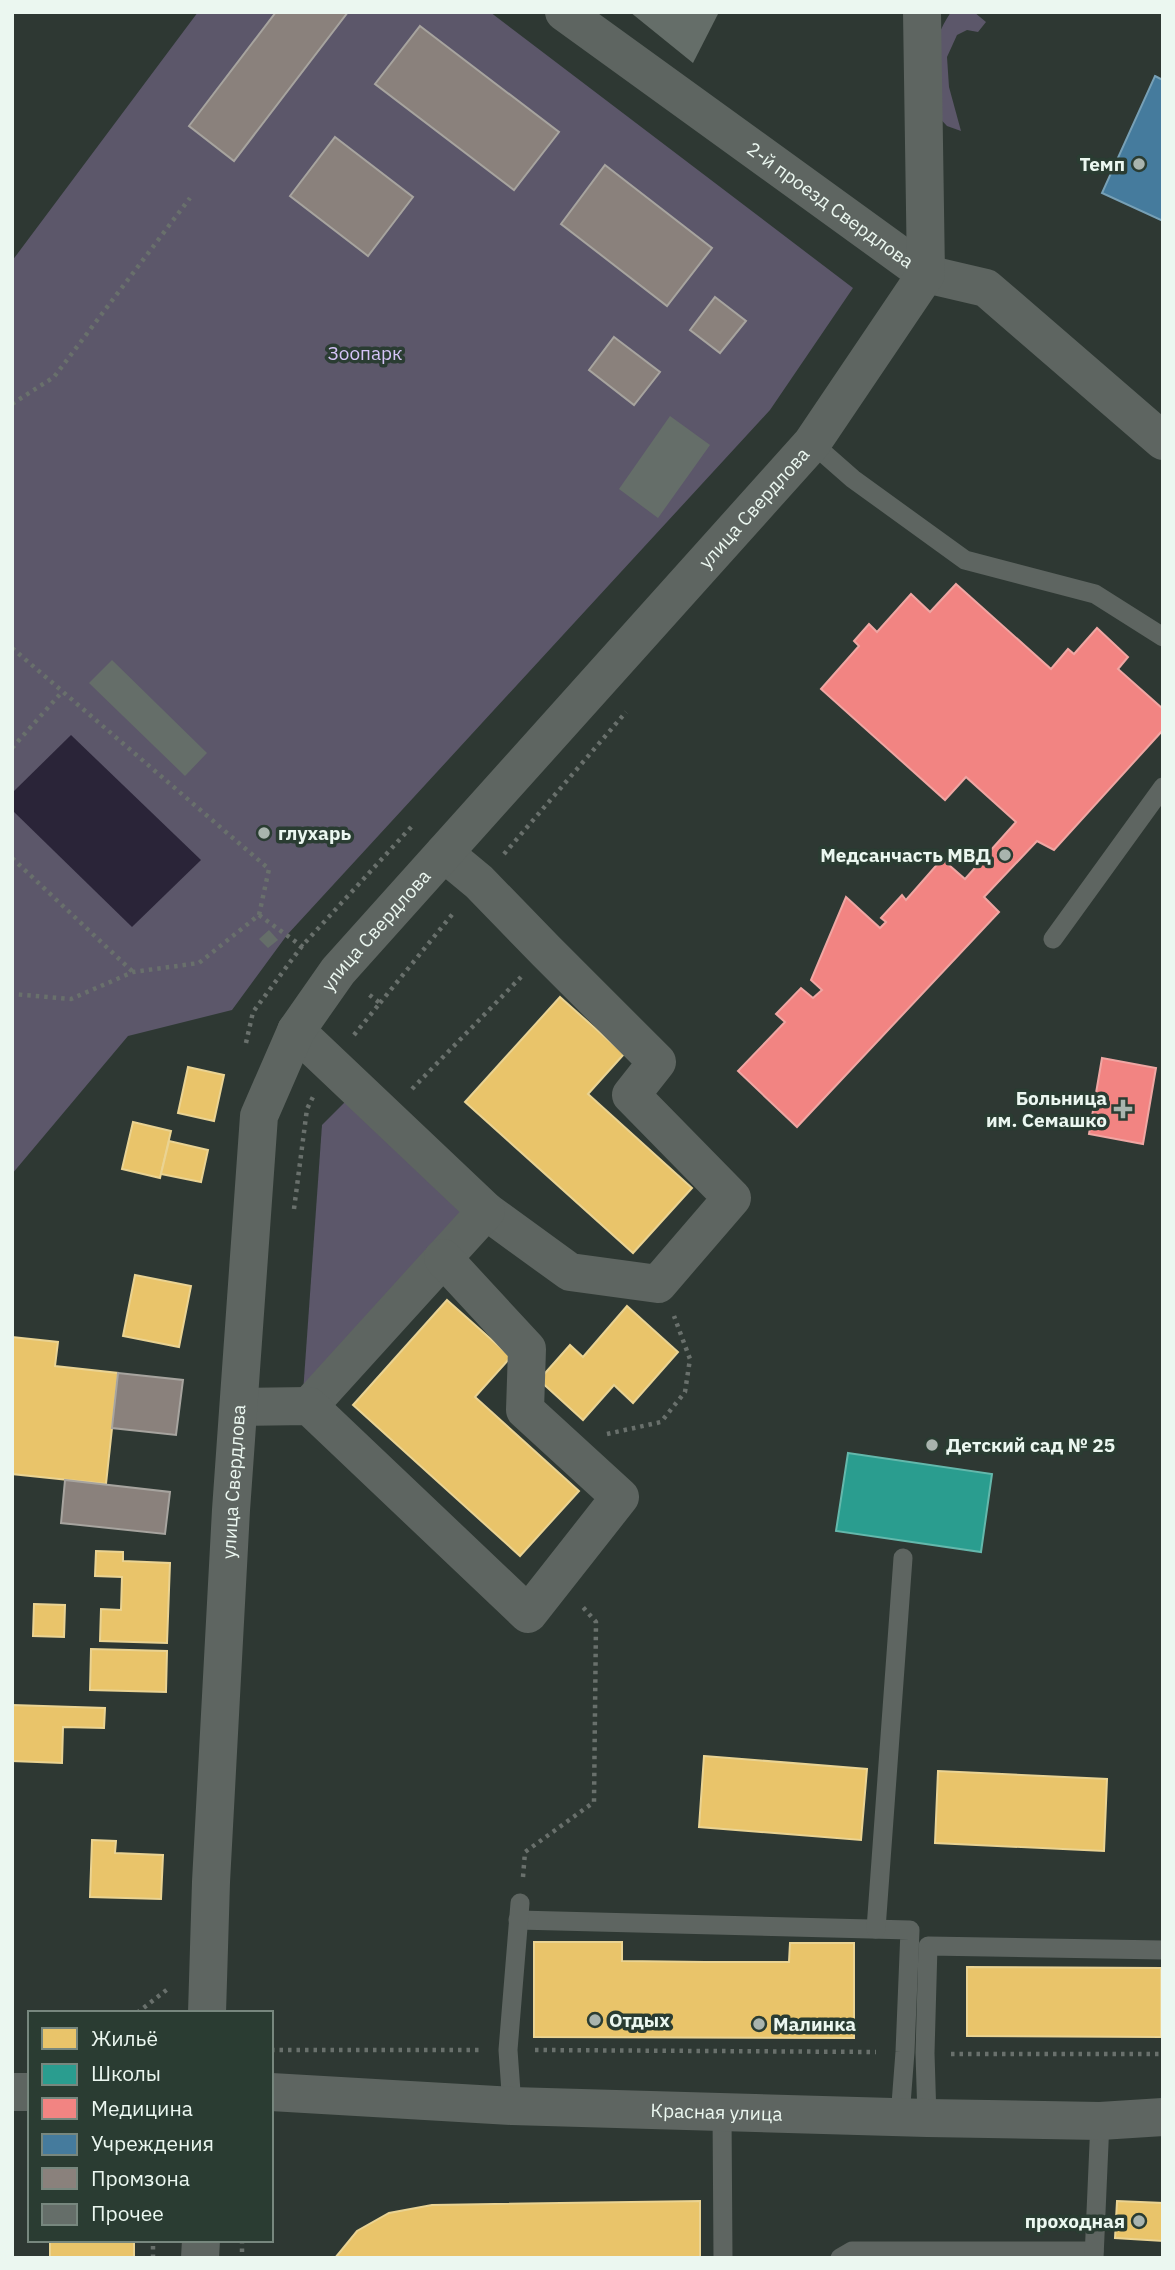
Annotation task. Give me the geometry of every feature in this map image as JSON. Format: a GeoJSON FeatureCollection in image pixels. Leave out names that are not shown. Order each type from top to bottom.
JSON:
{"type":"FeatureCollection","features":[{"type":"Feature","properties":{"kind":"street","name":"2-й проезд Свердлова"},"geometry":{"type":"LineString","coordinates":[[564,12],[926,274],[986,288],[1163,441]]}},
{"type":"Feature","properties":{"kind":"street"},"geometry":{"type":"LineString","coordinates":[[922,12],[926,274]]}},
{"type":"Feature","properties":{"kind":"street","name":"улица Свердлова"},"geometry":{"type":"LineString","coordinates":[[206,2011],[229,1551],[259,1116],[296,1031],[338,971],[812,443],[926,274]]}},
{"type":"Feature","properties":{"kind":"street"},"geometry":{"type":"LineString","coordinates":[[296,1031],[486,1211],[570,1272],[658,1283],[732,1198],[631,1095],[657,1062],[480,882],[444,853]]}},
{"type":"Feature","properties":{"kind":"street"},"geometry":{"type":"LineString","coordinates":[[309,1406],[486,1211]]}},
{"type":"Feature","properties":{"kind":"street"},"geometry":{"type":"LineString","coordinates":[[240,1407],[309,1406],[528,1614],[620,1497],[525,1410],[527,1349],[443,1258]]}},
{"type":"Feature","properties":{"kind":"street","name":"Красная улица"},"geometry":{"type":"LineString","coordinates":[[273,2092],[512,2106],[913,2118],[1100,2120],[1163,2117]]}},
{"type":"Feature","properties":{"kind":"lane"},"geometry":{"type":"LineString","coordinates":[[812,443],[853,479],[965,559],[1095,594],[1163,637]]}},
{"type":"Feature","properties":{"kind":"lane"},"geometry":{"type":"LineString","coordinates":[[1052,939],[1163,788]]}},
{"type":"Feature","properties":{"kind":"lane"},"geometry":{"type":"LineString","coordinates":[[876,1929],[903,1558]]}},
{"type":"Feature","properties":{"kind":"lane"},"geometry":{"type":"LineString","coordinates":[[512,2106],[508,2050],[519,1912],[910,1930],[905,2052],[913,2118]]}},
{"type":"Feature","properties":{"kind":"lane"},"geometry":{"type":"LineString","coordinates":[[913,2118],[925,2053],[928,1946],[1163,1950]]}},
{"type":"Feature","properties":{"kind":"lane"},"geometry":{"type":"LineString","coordinates":[[722,2111],[723,2258]]}},
{"type":"Feature","properties":{"kind":"lane"},"geometry":{"type":"LineString","coordinates":[[840,2258],[852,2251],[1094,2254],[1100,2120]]}},
{"type":"Feature","properties":{"kind":"path"},"geometry":{"type":"LineString","coordinates":[[12,404],[54,377],[190,198]]}},
{"type":"Feature","properties":{"kind":"path"},"geometry":{"type":"LineString","coordinates":[[12,648],[269,869],[259,915],[199,963],[133,972],[71,999],[12,994]]}},
{"type":"Feature","properties":{"kind":"path"},"geometry":{"type":"LineString","coordinates":[[12,748],[62,692]]}},
{"type":"Feature","properties":{"kind":"path"},"geometry":{"type":"LineString","coordinates":[[12,858],[133,972]]}},
{"type":"Feature","properties":{"kind":"path"},"geometry":{"type":"LineString","coordinates":[[259,915],[380,1003],[331,1062],[307,1109],[293,1218]]}},
{"type":"Feature","properties":{"kind":"path"},"geometry":{"type":"LineString","coordinates":[[387,1115],[546,951]]}},
{"type":"Feature","properties":{"kind":"path"},"geometry":{"type":"LineString","coordinates":[[563,1445],[661,1422],[685,1392],[690,1359],[678,1322],[658,1283]]}},
{"type":"Feature","properties":{"kind":"path"},"geometry":{"type":"LineString","coordinates":[[519,1912],[525,1852],[594,1802],[596,1622],[556,1579]]}},
{"type":"Feature","properties":{"kind":"path"},"geometry":{"type":"LineString","coordinates":[[140,2011],[173,1985]]}},
{"type":"Feature","properties":{"kind":"path"},"geometry":{"type":"LineString","coordinates":[[273,2050],[905,2052]]}},
{"type":"Feature","properties":{"kind":"path"},"geometry":{"type":"LineString","coordinates":[[946,2054],[1163,2054]]}},
{"type":"Feature","properties":{"kind":"green space","name":"Зоопарк"},"geometry":{"type":"Polygon","coordinates":[[[198,12],[490,12],[853,288],[770,410],[287,935],[232,1010],[128,1036],[12,1174],[12,261],[198,12]]]}},
{"type":"Feature","properties":{"kind":"green space"},"geometry":{"type":"Polygon","coordinates":[[[951,12],[974,12],[986,22],[978,32],[967,30],[957,35],[947,57],[949,87],[961,131],[947,126],[933,111],[932,72],[935,48],[938,36],[951,12]]]}},
{"type":"Feature","properties":{"kind":"green space"},"geometry":{"type":"Polygon","coordinates":[[[352,1095],[468,1211],[303,1393],[322,1125],[352,1095]]]}},
{"type":"Feature","properties":{"kind":"shaded area"},"geometry":{"type":"Polygon","coordinates":[[[71,735],[201,860],[132,927],[12,810],[12,793],[71,735]]]}},
{"type":"Feature","properties":{"kind":"building: Жильё"},"geometry":{"type":"Polygon","coordinates":[[[560,997],[624,1054],[588,1094],[692,1188],[633,1253],[465,1102],[560,997]]]}},
{"type":"Feature","properties":{"kind":"building: Жильё"},"geometry":{"type":"Polygon","coordinates":[[[188,1067],[224,1075],[214,1121],[178,1113],[188,1067]]]}},
{"type":"Feature","properties":{"kind":"building: Жильё"},"geometry":{"type":"Polygon","coordinates":[[[133,1122],[171,1131],[160,1178],[122,1169],[133,1122]]]}},
{"type":"Feature","properties":{"kind":"building: Жильё"},"geometry":{"type":"Polygon","coordinates":[[[169,1141],[208,1150],[201,1182],[161,1174],[169,1141]]]}},
{"type":"Feature","properties":{"kind":"building: Жильё"},"geometry":{"type":"Polygon","coordinates":[[[135,1275],[191,1286],[179,1347],[123,1336],[135,1275]]]}},
{"type":"Feature","properties":{"kind":"building: Жильё"},"geometry":{"type":"Polygon","coordinates":[[[447,1300],[511,1357],[475,1397],[579,1491],[520,1556],[353,1405],[447,1300]]]}},
{"type":"Feature","properties":{"kind":"building: Жильё"},"geometry":{"type":"Polygon","coordinates":[[[627,1306],[678,1352],[633,1403],[614,1385],[583,1420],[539,1380],[570,1345],[583,1357],[627,1306]]]}},
{"type":"Feature","properties":{"kind":"building: Жильё"},"geometry":{"type":"Polygon","coordinates":[[[12,1337],[58,1342],[55,1366],[118,1373],[106,1484],[12,1474],[12,1337]]]}},
{"type":"Feature","properties":{"kind":"building: Жильё"},"geometry":{"type":"Polygon","coordinates":[[[96,1551],[123,1552],[123,1561],[170,1563],[167,1643],[100,1641],[101,1609],[121,1610],[122,1577],[95,1576],[96,1551]]]}},
{"type":"Feature","properties":{"kind":"building: Жильё"},"geometry":{"type":"Polygon","coordinates":[[[34,1604],[65,1605],[64,1637],[33,1636],[34,1604]]]}},
{"type":"Feature","properties":{"kind":"building: Жильё"},"geometry":{"type":"Polygon","coordinates":[[[91,1649],[167,1651],[166,1692],[90,1690],[91,1649]]]}},
{"type":"Feature","properties":{"kind":"building: Жильё"},"geometry":{"type":"Polygon","coordinates":[[[12,1705],[105,1708],[104,1728],[63,1727],[62,1763],[12,1761],[12,1705]]]}},
{"type":"Feature","properties":{"kind":"building: Жильё"},"geometry":{"type":"Polygon","coordinates":[[[704,1756],[867,1769],[861,1840],[699,1827],[704,1756]]]}},
{"type":"Feature","properties":{"kind":"building: Жильё"},"geometry":{"type":"Polygon","coordinates":[[[938,1771],[1107,1779],[1104,1851],[935,1843],[938,1771]]]}},
{"type":"Feature","properties":{"kind":"building: Жильё"},"geometry":{"type":"Polygon","coordinates":[[[92,1840],[116,1841],[115,1853],[163,1855],[161,1899],[90,1897],[92,1840]]]}},
{"type":"Feature","properties":{"kind":"building: Жильё"},"geometry":{"type":"Polygon","coordinates":[[[534,1942],[622,1942],[622,1961],[705,1962],[789,1962],[790,1943],[854,1943],[854,2038],[534,2037],[534,1942]]]}},
{"type":"Feature","properties":{"kind":"building: Жильё"},"geometry":{"type":"Polygon","coordinates":[[[967,1967],[1161,1968],[1161,2037],[967,2036],[967,1967]]]}},
{"type":"Feature","properties":{"kind":"building: Жильё"},"geometry":{"type":"Polygon","coordinates":[[[700,2201],[700,2258],[335,2258],[357,2231],[389,2213],[432,2205],[700,2201]]]}},
{"type":"Feature","properties":{"kind":"building: Жильё","name":"проходная"},"geometry":{"type":"Polygon","coordinates":[[[1117,2201],[1163,2203],[1163,2241],[1115,2238],[1117,2201]]]}},
{"type":"Feature","properties":{"kind":"building: Жильё"},"geometry":{"type":"Polygon","coordinates":[[[50,2242],[134,2242],[134,2258],[50,2258],[50,2242]]]}},
{"type":"Feature","properties":{"kind":"building: Школы"},"geometry":{"type":"Polygon","coordinates":[[[848,1453],[992,1474],[981,1552],[836,1531],[848,1453]]]}},
{"type":"Feature","properties":{"kind":"building: Медицина","name":"Медсанчасть МВД"},"geometry":{"type":"Polygon","coordinates":[[[956,584],[1051,669],[1068,649],[1074,654],[1097,628],[1128,657],[1118,669],[1163,709],[1163,730],[1054,850],[1037,841],[984,897],[999,912],[797,1127],[738,1071],[785,1022],[776,1014],[801,988],[813,998],[822,990],[811,980],[846,897],[880,928],[886,922],[881,918],[902,895],[906,900],[942,859],[965,879],[1016,822],[966,777],[945,800],[821,689],[859,646],[854,641],[869,624],[877,632],[911,594],[930,612],[956,584]]]}},
{"type":"Feature","properties":{"kind":"building: Медицина"},"geometry":{"type":"Polygon","coordinates":[[[1102,1058],[1156,1068],[1143,1144],[1089,1134],[1102,1058]]]}},
{"type":"Feature","properties":{"kind":"building: Учреждения","name":"Темп"},"geometry":{"type":"Polygon","coordinates":[[[1155,76],[1163,80],[1163,221],[1102,193],[1155,76]]]}},
{"type":"Feature","properties":{"kind":"building: Промзона"},"geometry":{"type":"Polygon","coordinates":[[[276,12],[348,12],[234,161],[189,126],[276,12]]]}},
{"type":"Feature","properties":{"kind":"building: Промзона"},"geometry":{"type":"Polygon","coordinates":[[[420,26],[559,132],[514,190],[375,84],[420,26]]]}},
{"type":"Feature","properties":{"kind":"building: Промзона"},"geometry":{"type":"Polygon","coordinates":[[[335,137],[413,197],[368,256],[290,196],[335,137]]]}},
{"type":"Feature","properties":{"kind":"building: Промзона"},"geometry":{"type":"Polygon","coordinates":[[[605,165],[712,248],[667,306],[561,224],[605,165]]]}},
{"type":"Feature","properties":{"kind":"building: Промзона"},"geometry":{"type":"Polygon","coordinates":[[[715,297],[746,321],[720,353],[690,330],[715,297]]]}},
{"type":"Feature","properties":{"kind":"building: Промзона"},"geometry":{"type":"Polygon","coordinates":[[[614,337],[660,372],[634,405],[589,370],[614,337]]]}},
{"type":"Feature","properties":{"kind":"building: Промзона"},"geometry":{"type":"Polygon","coordinates":[[[118,1373],[183,1380],[176,1435],[112,1428],[118,1373]]]}},
{"type":"Feature","properties":{"kind":"building: Промзона"},"geometry":{"type":"Polygon","coordinates":[[[65,1480],[170,1492],[165,1534],[61,1523],[65,1480]]]}},
{"type":"Feature","properties":{"kind":"building: Прочее"},"geometry":{"type":"Polygon","coordinates":[[[630,12],[719,12],[693,63],[630,12]]]}},
{"type":"Feature","properties":{"kind":"building: Прочее"},"geometry":{"type":"Polygon","coordinates":[[[670,416],[710,445],[658,518],[619,489],[670,416]]]}},
{"type":"Feature","properties":{"kind":"building: Прочее"},"geometry":{"type":"Polygon","coordinates":[[[112,660],[207,753],[185,776],[89,683],[112,660]]]}},
{"type":"Feature","properties":{"kind":"building: Прочее"},"geometry":{"type":"Polygon","coordinates":[[[269,930],[278,940],[268,948],[259,939],[269,930]]]}},
{"type":"Feature","properties":{"kind":"place","name":"Темп"},"geometry":{"type":"Point","coordinates":[1139,164]}},
{"type":"Feature","properties":{"kind":"place","name":"глухарь"},"geometry":{"type":"Point","coordinates":[264,833]}},
{"type":"Feature","properties":{"kind":"place","name":"Медсанчасть МВД"},"geometry":{"type":"Point","coordinates":[1005,855]}},
{"type":"Feature","properties":{"kind":"place","name":"Больница им. Семашко"},"geometry":{"type":"Point","coordinates":[1123,1109]}},
{"type":"Feature","properties":{"kind":"place","name":"Детский сад № 25"},"geometry":{"type":"Point","coordinates":[932,1445]}},
{"type":"Feature","properties":{"kind":"place","name":"Отдых"},"geometry":{"type":"Point","coordinates":[595,2020]}},
{"type":"Feature","properties":{"kind":"place","name":"Малинка"},"geometry":{"type":"Point","coordinates":[759,2024]}},
{"type":"Feature","properties":{"kind":"place","name":"проходная"},"geometry":{"type":"Point","coordinates":[1139,2221]}}]}
